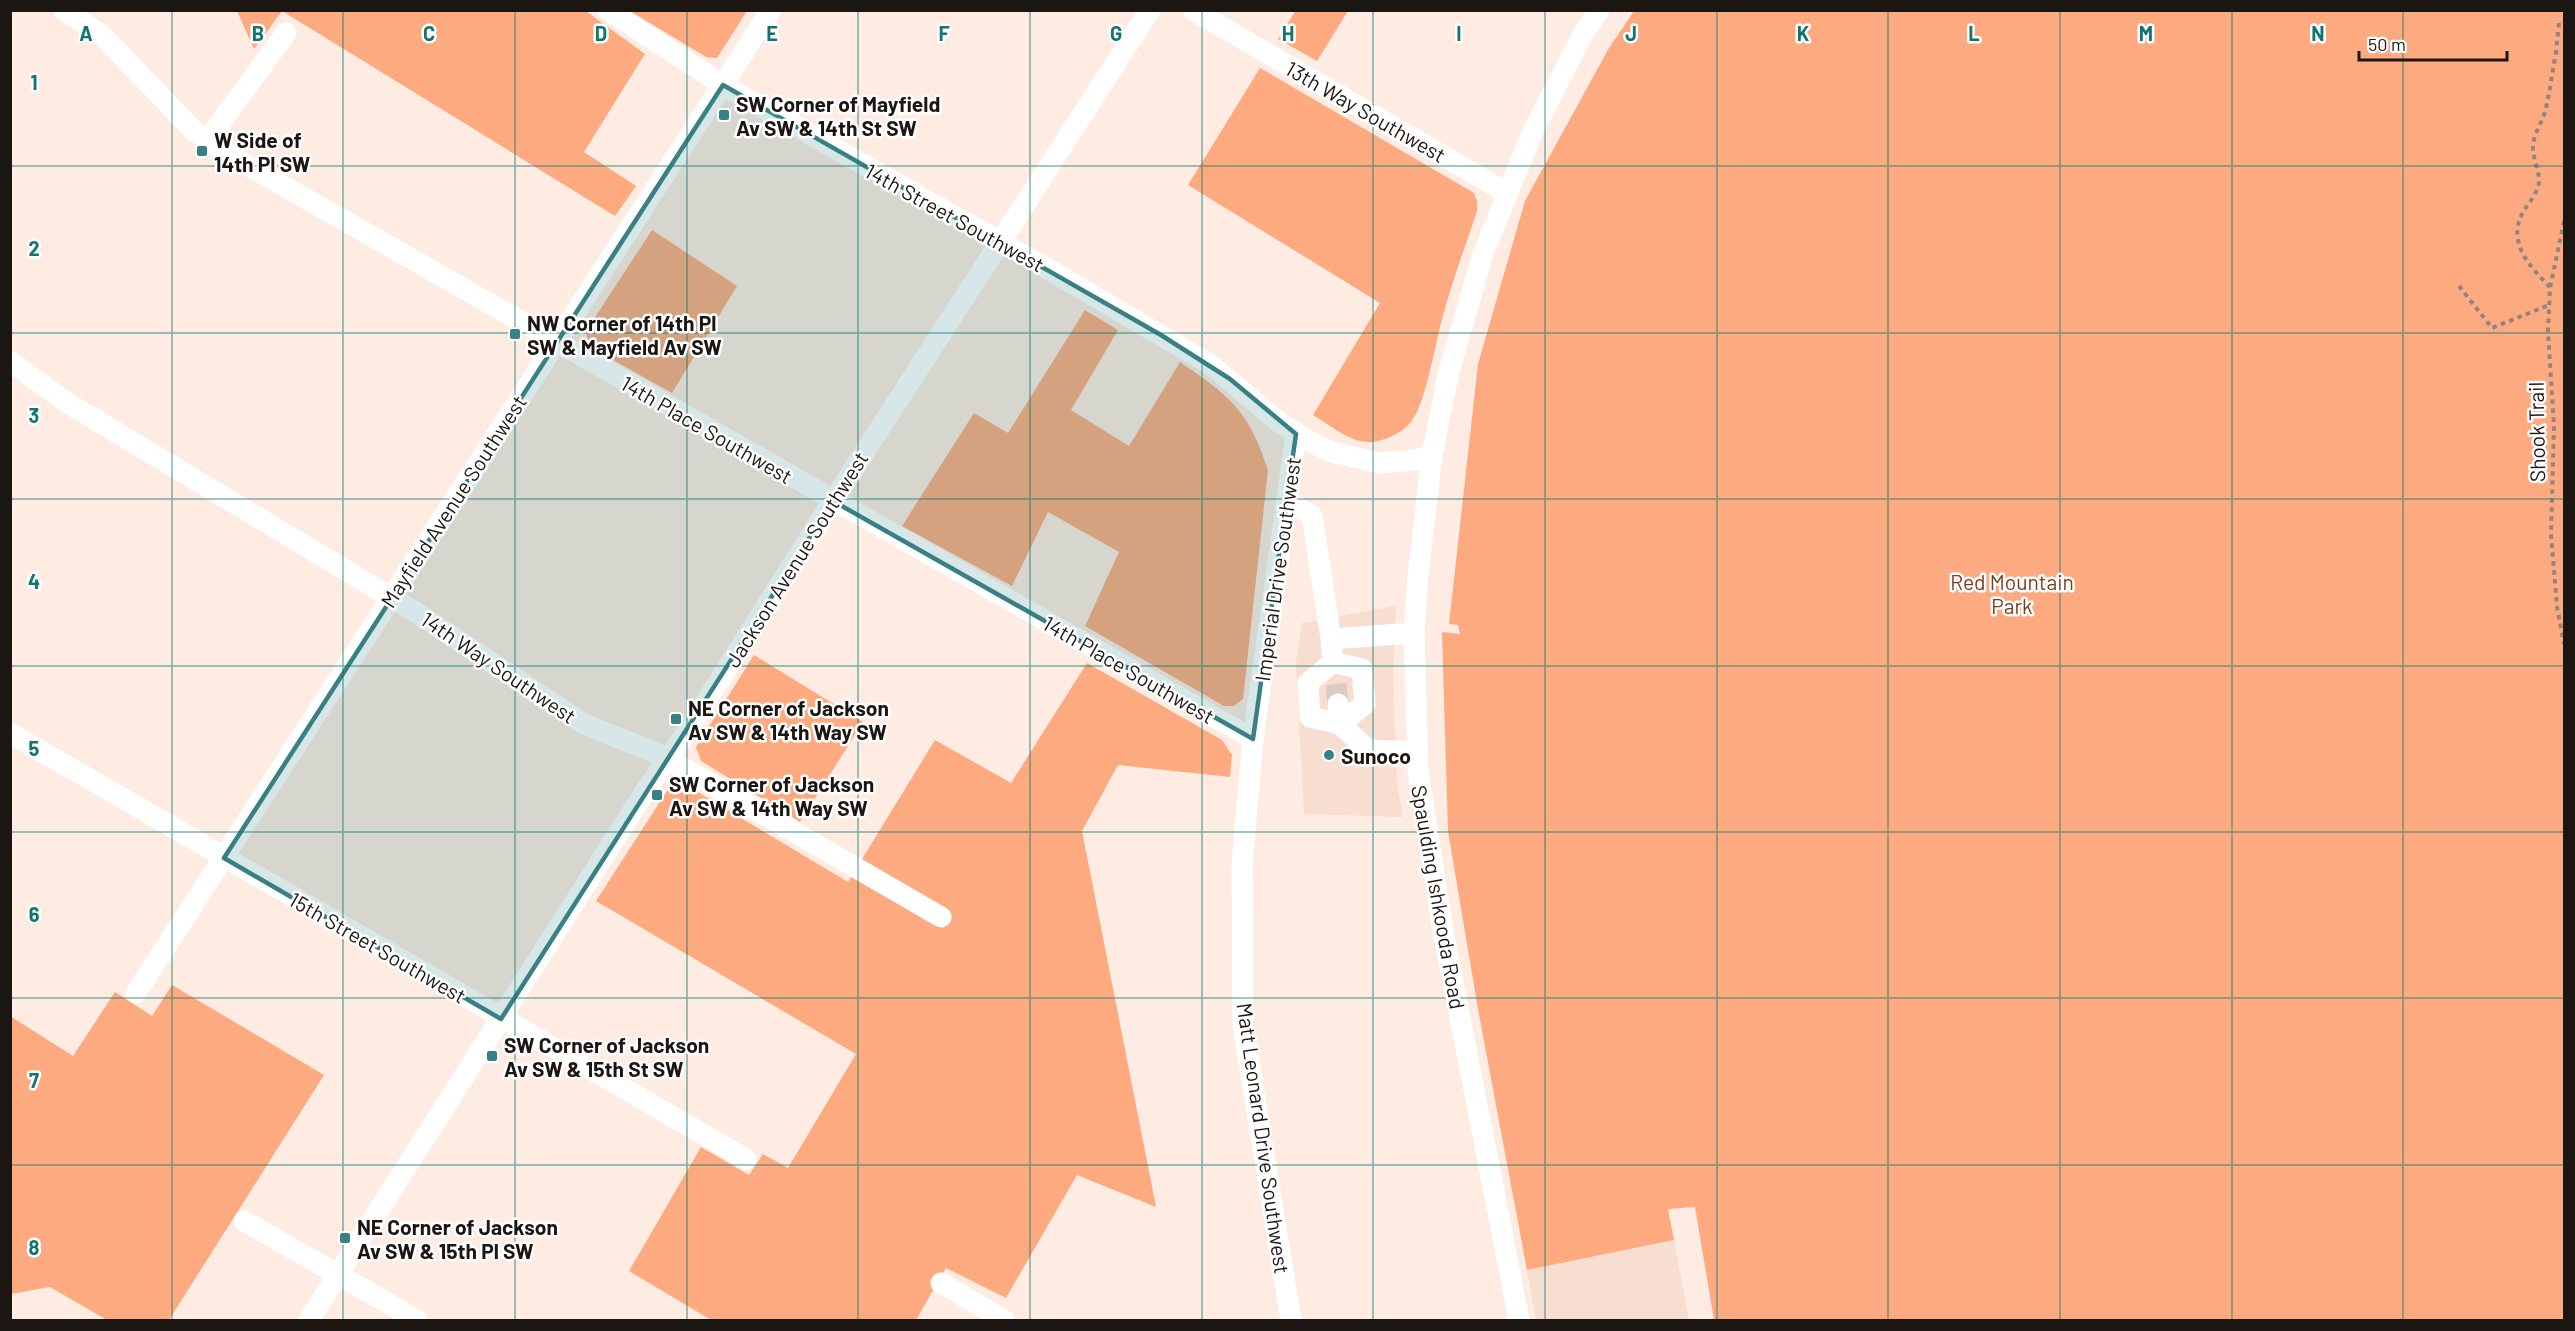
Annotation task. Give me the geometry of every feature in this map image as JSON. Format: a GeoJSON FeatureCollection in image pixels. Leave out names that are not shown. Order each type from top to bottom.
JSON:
{"type":"FeatureCollection","features":[{"type":"Feature","properties":{"kind":"street","name":"14th Place Southwest"},"geometry":{"type":"LineString","coordinates":[[64,10],[103,36],[193,130],[207,141],[833,501],[1253,739]]}},
{"type":"Feature","properties":{"kind":"street","name":"14th Street Southwest"},"geometry":{"type":"LineString","coordinates":[[608,10],[723,85],[1211,365],[1296,434]]}},
{"type":"Feature","properties":{"kind":"street","name":"Mayfield Avenue Southwest"},"geometry":{"type":"LineString","coordinates":[[136,993],[771,10]]}},
{"type":"Feature","properties":{"kind":"street","name":"Jackson Avenue Southwest"},"geometry":{"type":"LineString","coordinates":[[309,1320],[1150,10]]}},
{"type":"Feature","properties":{"kind":"street","name":"13th Way Southwest"},"geometry":{"type":"LineString","coordinates":[[1193,10],[1507,193]]}},
{"type":"Feature","properties":{"kind":"street","name":"Spaulding Ishkooda Road"},"geometry":{"type":"LineString","coordinates":[[1518,1320],[1444,936],[1418,771],[1414,633],[1420,555],[1432,455],[1464,312],[1483,254],[1507,193],[1555,87],[1599,10]]}},
{"type":"Feature","properties":{"kind":"street"},"geometry":{"type":"LineString","coordinates":[[207,141],[286,33]]}},
{"type":"Feature","properties":{"kind":"street","name":"14th Way Southwest"},"geometry":{"type":"LineString","coordinates":[[10,361],[66,402],[417,613],[580,722],[605,734],[636,743],[668,759],[940,917]]}},
{"type":"Feature","properties":{"kind":"street","name":"Imperial Drive Southwest"},"geometry":{"type":"LineString","coordinates":[[1253,739],[1296,434],[1331,452],[1380,463],[1415,460],[1432,455]]}},
{"type":"Feature","properties":{"kind":"street"},"geometry":{"type":"LineString","coordinates":[[1287,500],[1312,516],[1331,639],[1338,704],[1368,750],[1417,752]]}},
{"type":"Feature","properties":{"kind":"street"},"geometry":{"type":"LineString","coordinates":[[1331,639],[1414,633]]}},
{"type":"Feature","properties":{"kind":"street"},"geometry":{"type":"LineString","coordinates":[[1333,662],[1362,669],[1365,704],[1338,704],[1310,717],[1308,683],[1333,662]]}},
{"type":"Feature","properties":{"kind":"street","name":"15th Street Southwest"},"geometry":{"type":"LineString","coordinates":[[10,733],[746,1159]]}},
{"type":"Feature","properties":{"kind":"street","name":"Matt Leonard Drive Southwest"},"geometry":{"type":"LineString","coordinates":[[1253,739],[1242,864],[1243,1025],[1291,1320]]}},
{"type":"Feature","properties":{"kind":"street"},"geometry":{"type":"LineString","coordinates":[[244,1221],[417,1320]]}},
{"type":"Feature","properties":{"kind":"street"},"geometry":{"type":"LineString","coordinates":[[941,1283],[1004,1320]]}},
{"type":"Feature","properties":{"kind":"path"},"geometry":{"type":"LineString","coordinates":[[2550,288],[2530,268],[2516,238],[2519,218],[2533,197],[2539,181],[2534,162],[2533,140],[2541,124],[2549,97],[2559,23]]}},
{"type":"Feature","properties":{"kind":"path"},"geometry":{"type":"LineString","coordinates":[[2556,52],[2565,52]]}},
{"type":"Feature","properties":{"kind":"path","name":"Shook Trail"},"geometry":{"type":"LineString","coordinates":[[2565,221],[2550,288],[2548,332],[2554,426],[2551,534],[2557,607],[2565,644]]}},
{"type":"Feature","properties":{"kind":"path"},"geometry":{"type":"LineString","coordinates":[[2459,286],[2492,328],[2549,305]]}},
{"type":"Feature","properties":{"kind":"highlighted area"},"geometry":{"type":"Polygon","coordinates":[[[723,85],[1161,335],[1230,379],[1296,434],[1253,739],[833,501],[501,1019],[224,858],[723,85]]]}},
{"type":"Feature","properties":{"kind":"shaded area"},"geometry":{"type":"Polygon","coordinates":[[[1396,606],[1393,687],[1397,782],[1403,817],[1304,814],[1296,663],[1302,623],[1396,606]]]}},
{"type":"Feature","properties":{"kind":"shaded area"},"geometry":{"type":"Polygon","coordinates":[[[1674,1240],[1689,1320],[1536,1320],[1527,1270],[1674,1240]]]}},
{"type":"Feature","properties":{"kind":"green space"},"geometry":{"type":"Polygon","coordinates":[[[1296,10],[1348,11],[1317,61],[1278,39],[1296,10]]]}},
{"type":"Feature","properties":{"kind":"green space"},"geometry":{"type":"Polygon","coordinates":[[[237,11],[282,11],[254,49],[237,11]]]}},
{"type":"Feature","properties":{"kind":"green space"},"geometry":{"type":"Polygon","coordinates":[[[282,11],[586,11],[645,54],[584,152],[636,186],[615,216],[282,11]]]}},
{"type":"Feature","properties":{"kind":"green space"},"geometry":{"type":"Polygon","coordinates":[[[630,11],[747,11],[717,58],[706,57],[630,11]]]}},
{"type":"Feature","properties":{"kind":"green space","name":"Red Mountain Park"},"geometry":{"type":"Polygon","coordinates":[[[1634,11],[2564,11],[2564,1320],[1714,1320],[1695,1207],[1668,1209],[1674,1240],[1527,1270],[1478,1009],[1448,831],[1442,632],[1460,634],[1458,625],[1449,624],[1478,364],[1525,201],[1609,48],[1634,11]]]}},
{"type":"Feature","properties":{"kind":"green space"},"geometry":{"type":"Polygon","coordinates":[[[1260,68],[1474,193],[1477,201],[1477,211],[1448,299],[1421,401],[1407,426],[1393,436],[1382,440],[1363,442],[1355,440],[1313,415],[1380,303],[1188,185],[1260,68]]]}},
{"type":"Feature","properties":{"kind":"green space"},"geometry":{"type":"Polygon","coordinates":[[[652,230],[737,286],[672,393],[597,351],[588,341],[586,331],[652,230]]]}},
{"type":"Feature","properties":{"kind":"green space"},"geometry":{"type":"Polygon","coordinates":[[[1085,310],[1118,330],[1071,410],[1129,446],[1180,362],[1212,385],[1236,407],[1261,450],[1268,470],[1243,699],[1234,706],[1224,706],[1085,626],[1119,552],[1048,512],[1012,586],[902,526],[974,413],[1008,433],[1085,310]]]}},
{"type":"Feature","properties":{"kind":"green space"},"geometry":{"type":"Polygon","coordinates":[[[754,655],[863,722],[800,822],[701,761],[696,747],[754,655]]]}},
{"type":"Feature","properties":{"kind":"green space"},"geometry":{"type":"Polygon","coordinates":[[[1087,663],[1222,740],[1232,755],[1230,777],[1118,765],[1082,831],[1156,1207],[1077,1175],[1006,1298],[946,1268],[916,1320],[711,1320],[629,1271],[701,1147],[749,1175],[763,1154],[788,1168],[856,1054],[596,901],[667,791],[677,787],[696,791],[848,882],[935,740],[1011,783],[1087,663]]]}},
{"type":"Feature","properties":{"kind":"green space"},"geometry":{"type":"Polygon","coordinates":[[[172,985],[324,1075],[169,1320],[107,1320],[50,1287],[11,1294],[10,1016],[73,1056],[115,992],[152,1016],[172,985]]]}},
{"type":"Feature","properties":{"kind":"tunnel"},"geometry":{"type":"LineString","coordinates":[[1336,684],[1338,704]]}},
{"type":"Feature","properties":{"kind":"place","name":"SW Corner of Mayfield Av SW & 14th St SW"},"geometry":{"type":"Point","coordinates":[724,115]}},
{"type":"Feature","properties":{"kind":"place","name":"W Side of 14th Pl SW"},"geometry":{"type":"Point","coordinates":[202,151]}},
{"type":"Feature","properties":{"kind":"place","name":"NW Corner of 14th Pl SW & Mayfield Av SW"},"geometry":{"type":"Point","coordinates":[515,334]}},
{"type":"Feature","properties":{"kind":"place","name":"NE Corner of Jackson Av SW & 14th Way SW"},"geometry":{"type":"Point","coordinates":[676,719]}},
{"type":"Feature","properties":{"kind":"place","name":"Sunoco"},"geometry":{"type":"Point","coordinates":[1329,755]}},
{"type":"Feature","properties":{"kind":"place","name":"SW Corner of Jackson Av SW & 14th Way SW"},"geometry":{"type":"Point","coordinates":[657,795]}},
{"type":"Feature","properties":{"kind":"place","name":"SW Corner of Jackson Av SW & 15th St SW"},"geometry":{"type":"Point","coordinates":[492,1056]}},
{"type":"Feature","properties":{"kind":"place","name":"NE Corner of Jackson Av SW & 15th Pl SW"},"geometry":{"type":"Point","coordinates":[345,1238]}}]}
